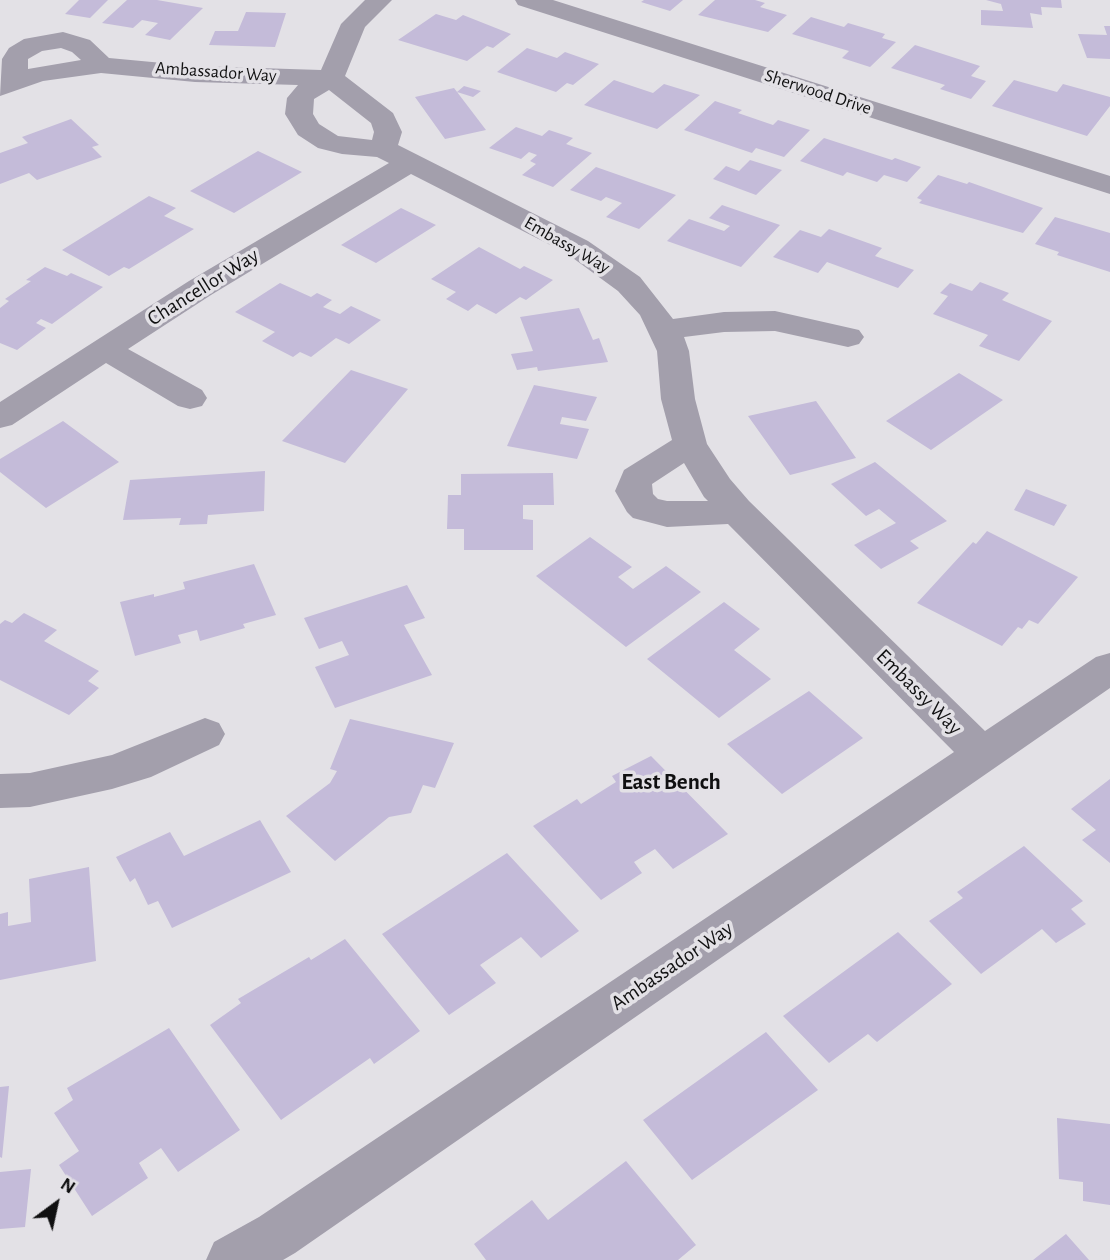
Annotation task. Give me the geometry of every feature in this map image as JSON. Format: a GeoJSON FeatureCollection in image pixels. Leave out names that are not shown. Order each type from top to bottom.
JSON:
{"type":"FeatureCollection","features":[{"type":"Feature","properties":{"kind":"street"},"geometry":{"type":"LineString","coordinates":[[380,0],[354,24],[331,78],[383,119],[397,156]]}},
{"type":"Feature","properties":{"kind":"street","name":"Sherwood Drive"},"geometry":{"type":"LineString","coordinates":[[527,0],[1110,185]]}},
{"type":"Feature","properties":{"kind":"street","name":"Ambassador Way"},"geometry":{"type":"LineString","coordinates":[[7,85],[60,69],[101,65],[195,74],[331,78]]}},
{"type":"Feature","properties":{"kind":"street","name":"Embassy Way"},"geometry":{"type":"LineString","coordinates":[[331,78],[301,98],[298,106],[302,121],[316,136],[328,142],[397,156],[598,259],[636,290],[665,330],[673,352],[678,399],[690,443],[702,465],[736,510],[983,755]]}},
{"type":"Feature","properties":{"kind":"street","name":"Chancellor Way"},"geometry":{"type":"LineString","coordinates":[[0,417],[221,275],[397,156]]}},
{"type":"Feature","properties":{"kind":"street"},"geometry":{"type":"LineString","coordinates":[[665,330],[724,321],[764,320],[795,324],[848,337]]}},
{"type":"Feature","properties":{"kind":"street"},"geometry":{"type":"LineString","coordinates":[[105,349],[190,398]]}},
{"type":"Feature","properties":{"kind":"street"},"geometry":{"type":"LineString","coordinates":[[690,443],[636,478],[633,491],[640,503],[646,509],[667,514],[707,514],[736,510]]}},
{"type":"Feature","properties":{"kind":"street","name":"Ambassador Way"},"geometry":{"type":"LineString","coordinates":[[232,1260],[277,1235],[1110,668]]}},
{"type":"Feature","properties":{"kind":"street"},"geometry":{"type":"LineString","coordinates":[[0,791],[67,783],[112,772],[205,734]]}},
{"type":"Feature","properties":{"kind":"building"},"geometry":{"type":"Polygon","coordinates":[[[79,0],[108,0],[90,18],[65,14],[79,0]]]}},
{"type":"Feature","properties":{"kind":"building"},"geometry":{"type":"Polygon","coordinates":[[[127,0],[157,0],[203,8],[170,40],[145,35],[158,23],[142,20],[133,28],[102,23],[127,0]]]}},
{"type":"Feature","properties":{"kind":"building"},"geometry":{"type":"Polygon","coordinates":[[[683,0],[670,11],[641,2],[683,0]]]}},
{"type":"Feature","properties":{"kind":"building"},"geometry":{"type":"Polygon","coordinates":[[[715,0],[755,0],[765,3],[760,7],[787,15],[768,32],[698,15],[715,0]]]}},
{"type":"Feature","properties":{"kind":"building"},"geometry":{"type":"Polygon","coordinates":[[[986,0],[1061,0],[1062,8],[1041,7],[1042,15],[1030,13],[1033,28],[981,25],[981,10],[1003,11],[1001,4],[986,0]]]}},
{"type":"Feature","properties":{"kind":"building"},"geometry":{"type":"Polygon","coordinates":[[[246,12],[286,13],[275,47],[209,45],[215,31],[238,31],[246,12]]]}},
{"type":"Feature","properties":{"kind":"building"},"geometry":{"type":"Polygon","coordinates":[[[436,14],[456,20],[463,15],[511,34],[493,48],[487,46],[467,61],[398,40],[436,14]]]}},
{"type":"Feature","properties":{"kind":"building"},"geometry":{"type":"Polygon","coordinates":[[[811,17],[844,27],[848,23],[885,34],[882,38],[896,42],[870,67],[842,58],[849,51],[792,34],[811,17]]]}},
{"type":"Feature","properties":{"kind":"building"},"geometry":{"type":"Polygon","coordinates":[[[1104,26],[1110,26],[1110,59],[1087,58],[1078,34],[1107,35],[1104,26]]]}},
{"type":"Feature","properties":{"kind":"building"},"geometry":{"type":"Polygon","coordinates":[[[915,45],[980,66],[971,76],[986,81],[971,99],[940,89],[945,85],[891,68],[915,45]]]}},
{"type":"Feature","properties":{"kind":"building"},"geometry":{"type":"Polygon","coordinates":[[[527,48],[557,58],[565,52],[599,64],[573,85],[567,83],[556,92],[497,72],[527,48]]]}},
{"type":"Feature","properties":{"kind":"building"},"geometry":{"type":"Polygon","coordinates":[[[614,80],[653,93],[664,84],[700,95],[657,129],[584,105],[614,80]]]}},
{"type":"Feature","properties":{"kind":"building"},"geometry":{"type":"Polygon","coordinates":[[[1014,80],[1057,92],[1063,84],[1110,97],[1110,106],[1087,136],[992,106],[1014,80]]]}},
{"type":"Feature","properties":{"kind":"building"},"geometry":{"type":"Polygon","coordinates":[[[464,86],[481,91],[473,97],[457,92],[464,86]]]}},
{"type":"Feature","properties":{"kind":"building"},"geometry":{"type":"Polygon","coordinates":[[[454,88],[486,130],[445,139],[415,97],[454,88]]]}},
{"type":"Feature","properties":{"kind":"building"},"geometry":{"type":"Polygon","coordinates":[[[715,101],[742,110],[738,113],[773,125],[778,120],[810,130],[784,157],[756,148],[752,153],[684,130],[715,101]]]}},
{"type":"Feature","properties":{"kind":"building"},"geometry":{"type":"Polygon","coordinates":[[[71,119],[99,145],[92,147],[102,157],[37,180],[29,173],[0,184],[0,153],[28,143],[22,137],[71,119]]]}},
{"type":"Feature","properties":{"kind":"building"},"geometry":{"type":"Polygon","coordinates":[[[516,127],[542,136],[549,130],[573,138],[566,144],[592,153],[553,187],[522,175],[536,164],[530,161],[537,155],[529,152],[521,159],[489,148],[516,127]]]}},
{"type":"Feature","properties":{"kind":"building"},"geometry":{"type":"Polygon","coordinates":[[[824,138],[921,167],[907,182],[884,175],[877,182],[847,172],[843,176],[800,161],[824,138]]]}},
{"type":"Feature","properties":{"kind":"building"},"geometry":{"type":"Polygon","coordinates":[[[258,151],[302,172],[234,213],[190,191],[258,151]]]}},
{"type":"Feature","properties":{"kind":"building"},"geometry":{"type":"Polygon","coordinates":[[[750,160],[782,170],[756,195],[713,179],[726,166],[739,171],[750,160]]]}},
{"type":"Feature","properties":{"kind":"building"},"geometry":{"type":"Polygon","coordinates":[[[596,167],[676,195],[639,229],[606,217],[622,203],[606,197],[601,201],[570,190],[596,167]]]}},
{"type":"Feature","properties":{"kind":"building"},"geometry":{"type":"Polygon","coordinates":[[[938,175],[967,184],[969,182],[1043,208],[1023,233],[919,203],[922,200],[917,198],[938,175]]]}},
{"type":"Feature","properties":{"kind":"building"},"geometry":{"type":"Polygon","coordinates":[[[149,196],[176,208],[164,216],[194,229],[129,269],[124,267],[109,276],[62,250],[149,196]]]}},
{"type":"Feature","properties":{"kind":"building"},"geometry":{"type":"Polygon","coordinates":[[[722,205],[780,225],[741,267],[667,241],[689,219],[724,231],[730,226],[709,218],[722,205]]]}},
{"type":"Feature","properties":{"kind":"building"},"geometry":{"type":"Polygon","coordinates":[[[401,208],[436,225],[376,263],[341,245],[401,208]]]}},
{"type":"Feature","properties":{"kind":"building"},"geometry":{"type":"Polygon","coordinates":[[[1055,217],[1110,233],[1110,272],[1057,255],[1059,252],[1035,244],[1055,217]]]}},
{"type":"Feature","properties":{"kind":"building"},"geometry":{"type":"Polygon","coordinates":[[[829,229],[882,248],[875,256],[914,270],[898,288],[827,262],[818,273],[773,257],[800,230],[821,237],[829,229]]]}},
{"type":"Feature","properties":{"kind":"building"},"geometry":{"type":"Polygon","coordinates":[[[479,247],[520,269],[524,266],[553,280],[526,300],[520,297],[496,314],[477,304],[468,311],[446,299],[456,292],[431,279],[479,247]]]}},
{"type":"Feature","properties":{"kind":"building"},"geometry":{"type":"Polygon","coordinates":[[[45,267],[67,276],[71,273],[103,287],[52,324],[41,319],[36,323],[46,328],[17,350],[0,343],[0,308],[9,301],[5,299],[31,281],[26,280],[45,267]]]}},
{"type":"Feature","properties":{"kind":"building"},"geometry":{"type":"Polygon","coordinates":[[[980,282],[1009,293],[1002,300],[1052,321],[1019,361],[979,346],[988,335],[933,314],[948,296],[940,293],[950,283],[972,291],[980,282]]]}},
{"type":"Feature","properties":{"kind":"building"},"geometry":{"type":"Polygon","coordinates":[[[280,283],[311,297],[317,293],[332,300],[323,307],[340,314],[351,306],[381,320],[349,344],[336,338],[311,357],[300,352],[293,357],[262,341],[275,332],[235,312],[280,283]]]}},
{"type":"Feature","properties":{"kind":"building"},"geometry":{"type":"Polygon","coordinates":[[[579,308],[593,340],[599,338],[608,362],[538,371],[537,367],[517,370],[511,354],[533,351],[520,317],[579,308]]]}},
{"type":"Feature","properties":{"kind":"building"},"geometry":{"type":"Polygon","coordinates":[[[351,370],[408,389],[345,463],[282,441],[351,370]]]}},
{"type":"Feature","properties":{"kind":"building"},"geometry":{"type":"Polygon","coordinates":[[[959,373],[1003,400],[931,450],[886,421],[959,373]]]}},
{"type":"Feature","properties":{"kind":"building"},"geometry":{"type":"Polygon","coordinates":[[[534,385],[597,397],[586,421],[562,417],[560,424],[589,429],[577,459],[507,446],[534,385]]]}},
{"type":"Feature","properties":{"kind":"building"},"geometry":{"type":"Polygon","coordinates":[[[816,401],[856,458],[790,475],[748,416],[816,401]]]}},
{"type":"Feature","properties":{"kind":"building"},"geometry":{"type":"Polygon","coordinates":[[[63,421],[119,462],[46,508],[0,472],[0,459],[63,421]]]}},
{"type":"Feature","properties":{"kind":"building"},"geometry":{"type":"Polygon","coordinates":[[[875,462],[947,521],[910,541],[919,548],[881,569],[854,545],[896,523],[879,509],[866,516],[831,484],[875,462]]]}},
{"type":"Feature","properties":{"kind":"building"},"geometry":{"type":"Polygon","coordinates":[[[265,471],[264,511],[208,515],[207,524],[179,525],[181,518],[123,520],[130,480],[265,471]]]}},
{"type":"Feature","properties":{"kind":"building"},"geometry":{"type":"Polygon","coordinates":[[[553,473],[554,505],[523,505],[523,519],[533,520],[533,550],[464,550],[464,529],[447,529],[448,495],[461,495],[461,474],[553,473]]]}},
{"type":"Feature","properties":{"kind":"building"},"geometry":{"type":"Polygon","coordinates":[[[1026,489],[1067,505],[1054,526],[1014,510],[1026,489]]]}},
{"type":"Feature","properties":{"kind":"building"},"geometry":{"type":"Polygon","coordinates":[[[987,531],[1078,577],[1038,624],[1029,620],[1022,629],[1018,627],[1002,646],[917,603],[973,542],[976,544],[987,531]]]}},
{"type":"Feature","properties":{"kind":"building"},"geometry":{"type":"Polygon","coordinates":[[[590,537],[632,567],[618,577],[633,589],[666,566],[701,592],[626,647],[536,576],[590,537]]]}},
{"type":"Feature","properties":{"kind":"building"},"geometry":{"type":"Polygon","coordinates":[[[254,564],[276,615],[243,624],[245,628],[200,641],[197,630],[178,635],[181,643],[135,656],[120,602],[185,589],[183,582],[254,564]]]}},
{"type":"Feature","properties":{"kind":"building"},"geometry":{"type":"Polygon","coordinates":[[[407,585],[425,618],[404,625],[432,675],[335,708],[315,667],[349,655],[342,641],[319,649],[304,618],[407,585]]]}},
{"type":"Feature","properties":{"kind":"building"},"geometry":{"type":"Polygon","coordinates":[[[724,602],[760,629],[734,650],[771,679],[719,718],[647,659],[724,602]]]}},
{"type":"Feature","properties":{"kind":"building"},"geometry":{"type":"Polygon","coordinates":[[[24,613],[57,630],[44,641],[99,671],[88,681],[99,688],[69,715],[0,680],[0,624],[5,620],[12,623],[24,613]]]}},
{"type":"Feature","properties":{"kind":"building"},"geometry":{"type":"Polygon","coordinates":[[[809,691],[863,738],[782,794],[727,744],[809,691]]]}},
{"type":"Feature","properties":{"kind":"building"},"geometry":{"type":"Polygon","coordinates":[[[350,719],[454,743],[435,788],[423,785],[411,813],[389,817],[335,861],[286,816],[330,783],[337,771],[330,769],[350,719]]]}},
{"type":"Feature","properties":{"kind":"building"},"geometry":{"type":"Polygon","coordinates":[[[651,756],[728,834],[673,869],[655,849],[634,862],[642,873],[601,900],[533,826],[577,799],[581,804],[616,782],[612,776],[651,756]]]}},
{"type":"Feature","properties":{"kind":"building"},"geometry":{"type":"Polygon","coordinates":[[[1110,779],[1110,863],[1082,840],[1096,830],[1071,809],[1110,779]]]}},
{"type":"Feature","properties":{"kind":"building"},"geometry":{"type":"Polygon","coordinates":[[[260,820],[291,872],[172,928],[158,901],[148,905],[135,878],[130,882],[116,857],[170,832],[184,856],[260,820]]]}},
{"type":"Feature","properties":{"kind":"building"},"geometry":{"type":"Polygon","coordinates":[[[1024,846],[1083,901],[1071,909],[1086,924],[1056,943],[1042,929],[981,974],[929,921],[963,898],[957,892],[1024,846]]]}},
{"type":"Feature","properties":{"kind":"building"},"geometry":{"type":"Polygon","coordinates":[[[507,853],[579,931],[541,958],[521,937],[480,965],[496,983],[449,1015],[382,934],[507,853]]]}},
{"type":"Feature","properties":{"kind":"building"},"geometry":{"type":"Polygon","coordinates":[[[89,867],[96,961],[0,980],[0,914],[8,912],[8,926],[31,922],[29,879],[89,867]]]}},
{"type":"Feature","properties":{"kind":"building"},"geometry":{"type":"Polygon","coordinates":[[[898,932],[952,984],[877,1042],[868,1034],[829,1063],[783,1016],[898,932]]]}},
{"type":"Feature","properties":{"kind":"building"},"geometry":{"type":"Polygon","coordinates":[[[345,939],[420,1031],[374,1064],[370,1058],[281,1120],[210,1025],[241,1003],[238,999],[345,939]]]}},
{"type":"Feature","properties":{"kind":"building"},"geometry":{"type":"Polygon","coordinates":[[[169,1028],[240,1130],[178,1172],[161,1148],[139,1163],[148,1178],[92,1216],[59,1165],[79,1151],[54,1113],[73,1100],[67,1088],[169,1028]]]}},
{"type":"Feature","properties":{"kind":"building"},"geometry":{"type":"Polygon","coordinates":[[[766,1032],[818,1090],[692,1180],[643,1120],[766,1032]]]}},
{"type":"Feature","properties":{"kind":"building"},"geometry":{"type":"Polygon","coordinates":[[[9,1086],[2,1158],[0,1087],[9,1086]]]}},
{"type":"Feature","properties":{"kind":"building"},"geometry":{"type":"Polygon","coordinates":[[[1057,1118],[1110,1124],[1110,1205],[1083,1201],[1083,1182],[1059,1179],[1057,1118]]]}},
{"type":"Feature","properties":{"kind":"building"},"geometry":{"type":"Polygon","coordinates":[[[626,1161],[696,1245],[678,1260],[486,1260],[474,1244],[532,1200],[548,1220],[626,1161]]]}},
{"type":"Feature","properties":{"kind":"building"},"geometry":{"type":"Polygon","coordinates":[[[31,1169],[25,1227],[0,1229],[0,1172],[31,1169]]]}},
{"type":"Feature","properties":{"kind":"building"},"geometry":{"type":"Polygon","coordinates":[[[1066,1234],[1089,1260],[1033,1260],[1066,1234]]]}},
{"type":"Feature","properties":{"kind":"district","name":"East Bench"},"geometry":{"type":"Point","coordinates":[671,782]}}]}
